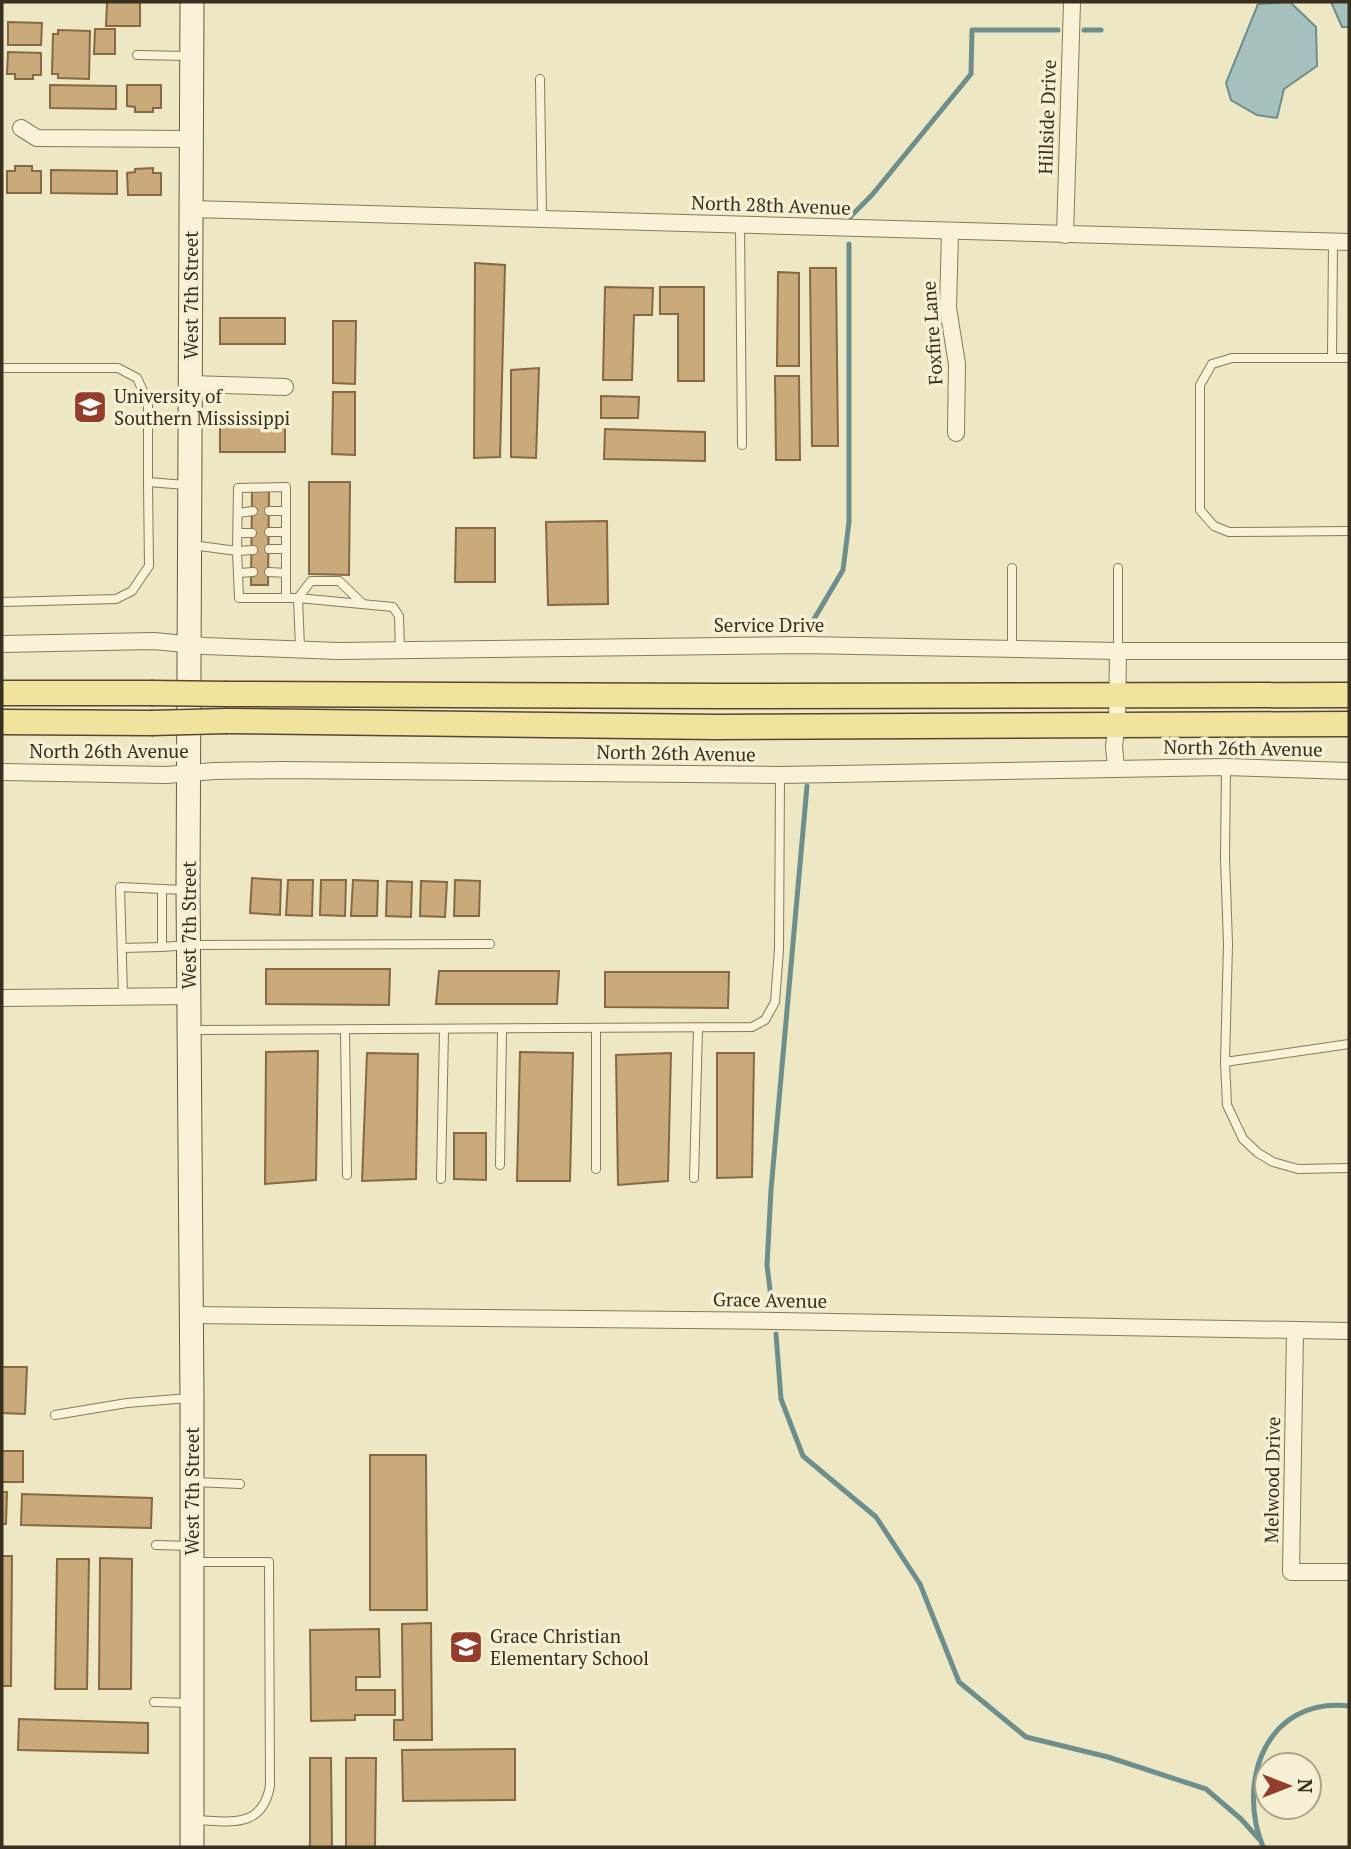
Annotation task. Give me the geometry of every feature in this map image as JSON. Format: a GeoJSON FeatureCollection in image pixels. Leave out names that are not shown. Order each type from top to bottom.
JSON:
{"type":"FeatureCollection","features":[{"type":"Feature","properties":{"kind":"main road","name":"West 7th Street"},"geometry":{"type":"LineString","coordinates":[[191,1847],[192,1398],[188,643],[192,2]]}},
{"type":"Feature","properties":{"kind":"main road"},"geometry":{"type":"LineString","coordinates":[[2,693],[1349,695]]}},
{"type":"Feature","properties":{"kind":"main road"},"geometry":{"type":"LineString","coordinates":[[2,722],[717,727],[1349,724]]}},
{"type":"Feature","properties":{"kind":"street","name":"Hillside Drive"},"geometry":{"type":"LineString","coordinates":[[1065,234],[1072,2]]}},
{"type":"Feature","properties":{"kind":"street"},"geometry":{"type":"LineString","coordinates":[[21,128],[37,138],[191,139]]}},
{"type":"Feature","properties":{"kind":"street","name":"North 28th Avenue"},"geometry":{"type":"LineString","coordinates":[[191,209],[1341,242]]}},
{"type":"Feature","properties":{"kind":"street","name":"Foxfire Lane"},"geometry":{"type":"LineString","coordinates":[[950,232],[948,309],[957,363],[956,433]]}},
{"type":"Feature","properties":{"kind":"street"},"geometry":{"type":"LineString","coordinates":[[190,384],[285,387]]}},
{"type":"Feature","properties":{"kind":"street","name":"Service Drive"},"geometry":{"type":"LineString","coordinates":[[2,644],[154,641],[205,646],[400,651],[802,645],[1118,651],[1349,651]]}},
{"type":"Feature","properties":{"kind":"street"},"geometry":{"type":"LineString","coordinates":[[1116,768],[1114,746],[1118,651]]}},
{"type":"Feature","properties":{"kind":"street","name":"North 26th Avenue"},"geometry":{"type":"LineString","coordinates":[[2,772],[166,775],[294,770],[780,775],[1226,767],[1349,771]]}},
{"type":"Feature","properties":{"kind":"street"},"geometry":{"type":"LineString","coordinates":[[2,998],[189,996]]}},
{"type":"Feature","properties":{"kind":"street","name":"Grace Avenue"},"geometry":{"type":"LineString","coordinates":[[191,1315],[1349,1331]]}},
{"type":"Feature","properties":{"kind":"street","name":"Melwood Drive"},"geometry":{"type":"LineString","coordinates":[[1295,1332],[1291,1572],[1349,1572]]}},
{"type":"Feature","properties":{"kind":"lane"},"geometry":{"type":"LineString","coordinates":[[137,55],[192,56]]}},
{"type":"Feature","properties":{"kind":"lane"},"geometry":{"type":"LineString","coordinates":[[540,79],[542,218]]}},
{"type":"Feature","properties":{"kind":"lane"},"geometry":{"type":"LineString","coordinates":[[740,225],[742,445]]}},
{"type":"Feature","properties":{"kind":"lane"},"geometry":{"type":"LineString","coordinates":[[1332,358],[1341,242]]}},
{"type":"Feature","properties":{"kind":"lane"},"geometry":{"type":"LineString","coordinates":[[1349,358],[1231,358],[1212,363],[1200,385],[1200,510],[1214,526],[1229,532],[1349,531]]}},
{"type":"Feature","properties":{"kind":"lane"},"geometry":{"type":"LineString","coordinates":[[2,368],[118,368],[137,378],[148,402],[149,566],[132,591],[116,599],[2,603]]}},
{"type":"Feature","properties":{"kind":"lane"},"geometry":{"type":"LineString","coordinates":[[148,482],[189,485]]}},
{"type":"Feature","properties":{"kind":"lane"},"geometry":{"type":"LineString","coordinates":[[286,597],[286,487],[238,488],[239,598],[286,597],[393,607],[399,616],[400,651]]}},
{"type":"Feature","properties":{"kind":"lane"},"geometry":{"type":"LineString","coordinates":[[238,513],[253,511]]}},
{"type":"Feature","properties":{"kind":"lane"},"geometry":{"type":"LineString","coordinates":[[269,511],[285,511]]}},
{"type":"Feature","properties":{"kind":"lane"},"geometry":{"type":"LineString","coordinates":[[269,532],[286,532]]}},
{"type":"Feature","properties":{"kind":"lane"},"geometry":{"type":"LineString","coordinates":[[238,533],[252,533]]}},
{"type":"Feature","properties":{"kind":"lane"},"geometry":{"type":"LineString","coordinates":[[189,544],[237,551],[253,550]]}},
{"type":"Feature","properties":{"kind":"lane"},"geometry":{"type":"LineString","coordinates":[[269,550],[286,549]]}},
{"type":"Feature","properties":{"kind":"lane"},"geometry":{"type":"LineString","coordinates":[[1012,568],[1012,649]]}},
{"type":"Feature","properties":{"kind":"lane"},"geometry":{"type":"LineString","coordinates":[[1118,568],[1118,651]]}},
{"type":"Feature","properties":{"kind":"lane"},"geometry":{"type":"LineString","coordinates":[[239,573],[253,572]]}},
{"type":"Feature","properties":{"kind":"lane"},"geometry":{"type":"LineString","coordinates":[[269,572],[286,573]]}},
{"type":"Feature","properties":{"kind":"lane"},"geometry":{"type":"LineString","coordinates":[[300,648],[298,598],[311,581],[339,581],[363,604]]}},
{"type":"Feature","properties":{"kind":"lane"},"geometry":{"type":"LineString","coordinates":[[1226,767],[1227,1105],[1243,1139],[1273,1162],[1298,1169],[1349,1168]]}},
{"type":"Feature","properties":{"kind":"lane"},"geometry":{"type":"LineString","coordinates":[[189,1030],[752,1027],[765,1020],[775,1002],[779,949],[780,775]]}},
{"type":"Feature","properties":{"kind":"lane"},"geometry":{"type":"LineString","coordinates":[[123,997],[120,887],[188,890]]}},
{"type":"Feature","properties":{"kind":"lane"},"geometry":{"type":"LineString","coordinates":[[162,889],[162,947]]}},
{"type":"Feature","properties":{"kind":"lane"},"geometry":{"type":"LineString","coordinates":[[122,948],[188,945],[490,944]]}},
{"type":"Feature","properties":{"kind":"lane"},"geometry":{"type":"LineString","coordinates":[[694,1178],[698,1028]]}},
{"type":"Feature","properties":{"kind":"lane"},"geometry":{"type":"LineString","coordinates":[[596,1029],[596,1169]]}},
{"type":"Feature","properties":{"kind":"lane"},"geometry":{"type":"LineString","coordinates":[[440,1179],[444,1030]]}},
{"type":"Feature","properties":{"kind":"lane"},"geometry":{"type":"LineString","coordinates":[[500,1165],[502,1030]]}},
{"type":"Feature","properties":{"kind":"lane"},"geometry":{"type":"LineString","coordinates":[[345,1031],[347,1175]]}},
{"type":"Feature","properties":{"kind":"lane"},"geometry":{"type":"LineString","coordinates":[[1225,1062],[1349,1044]]}},
{"type":"Feature","properties":{"kind":"lane"},"geometry":{"type":"LineString","coordinates":[[55,1415],[127,1403],[192,1398]]}},
{"type":"Feature","properties":{"kind":"lane"},"geometry":{"type":"LineString","coordinates":[[192,1482],[240,1484]]}},
{"type":"Feature","properties":{"kind":"lane"},"geometry":{"type":"LineString","coordinates":[[156,1545],[192,1554],[270,1562],[270,1786],[267,1800],[259,1813],[242,1821],[192,1820]]}},
{"type":"Feature","properties":{"kind":"lane"},"geometry":{"type":"LineString","coordinates":[[154,1702],[191,1703]]}},
{"type":"Feature","properties":{"kind":"water"},"geometry":{"type":"Polygon","coordinates":[[[1290,2],[1316,27],[1317,66],[1284,89],[1277,118],[1257,115],[1231,100],[1226,83],[1258,4],[1290,2]]]}},
{"type":"Feature","properties":{"kind":"water"},"geometry":{"type":"Polygon","coordinates":[[[1331,2],[1349,2],[1349,27],[1342,27],[1331,2]]]}},
{"type":"Feature","properties":{"kind":"building"},"geometry":{"type":"Polygon","coordinates":[[[107,2],[140,2],[140,26],[106,26],[107,2]]]}},
{"type":"Feature","properties":{"kind":"building"},"geometry":{"type":"Polygon","coordinates":[[[8,22],[42,23],[41,45],[8,45],[8,22]]]}},
{"type":"Feature","properties":{"kind":"building"},"geometry":{"type":"Polygon","coordinates":[[[95,29],[115,29],[115,54],[94,54],[95,29]]]}},
{"type":"Feature","properties":{"kind":"building"},"geometry":{"type":"Polygon","coordinates":[[[58,30],[90,31],[89,79],[58,78],[58,74],[52,74],[53,34],[58,34],[58,30]]]}},
{"type":"Feature","properties":{"kind":"building"},"geometry":{"type":"Polygon","coordinates":[[[8,52],[41,53],[41,75],[33,75],[33,79],[15,79],[15,74],[7,74],[8,52]]]}},
{"type":"Feature","properties":{"kind":"building"},"geometry":{"type":"Polygon","coordinates":[[[50,85],[116,86],[116,109],[50,108],[50,85]]]}},
{"type":"Feature","properties":{"kind":"building"},"geometry":{"type":"Polygon","coordinates":[[[127,85],[161,85],[161,108],[153,108],[153,112],[135,112],[135,107],[127,106],[127,85]]]}},
{"type":"Feature","properties":{"kind":"building"},"geometry":{"type":"Polygon","coordinates":[[[15,166],[32,166],[32,171],[41,171],[41,193],[7,193],[7,171],[15,171],[15,166]]]}},
{"type":"Feature","properties":{"kind":"building"},"geometry":{"type":"Polygon","coordinates":[[[153,168],[153,173],[161,173],[161,195],[128,195],[127,173],[135,172],[135,169],[153,168]]]}},
{"type":"Feature","properties":{"kind":"building"},"geometry":{"type":"Polygon","coordinates":[[[51,170],[117,171],[117,194],[51,193],[51,170]]]}},
{"type":"Feature","properties":{"kind":"building"},"geometry":{"type":"Polygon","coordinates":[[[475,263],[505,265],[500,457],[474,458],[475,263]]]}},
{"type":"Feature","properties":{"kind":"building"},"geometry":{"type":"Polygon","coordinates":[[[810,268],[836,268],[838,446],[812,446],[810,268]]]}},
{"type":"Feature","properties":{"kind":"building"},"geometry":{"type":"Polygon","coordinates":[[[778,272],[799,273],[799,366],[777,366],[778,272]]]}},
{"type":"Feature","properties":{"kind":"building"},"geometry":{"type":"Polygon","coordinates":[[[605,287],[653,288],[652,315],[634,315],[632,380],[603,380],[605,287]]]}},
{"type":"Feature","properties":{"kind":"building"},"geometry":{"type":"Polygon","coordinates":[[[660,287],[704,287],[704,381],[678,381],[678,314],[660,314],[660,287]]]}},
{"type":"Feature","properties":{"kind":"building"},"geometry":{"type":"Polygon","coordinates":[[[220,318],[285,318],[285,344],[220,344],[220,318]]]}},
{"type":"Feature","properties":{"kind":"building"},"geometry":{"type":"Polygon","coordinates":[[[333,321],[356,321],[355,384],[333,383],[333,321]]]}},
{"type":"Feature","properties":{"kind":"building"},"geometry":{"type":"Polygon","coordinates":[[[539,368],[536,458],[511,457],[511,370],[539,368]]]}},
{"type":"Feature","properties":{"kind":"building"},"geometry":{"type":"Polygon","coordinates":[[[775,376],[799,376],[800,460],[776,460],[775,376]]]}},
{"type":"Feature","properties":{"kind":"building"},"geometry":{"type":"Polygon","coordinates":[[[333,392],[355,392],[355,455],[332,454],[333,392]]]}},
{"type":"Feature","properties":{"kind":"building"},"geometry":{"type":"Polygon","coordinates":[[[601,396],[639,397],[638,418],[601,418],[601,396]]]}},
{"type":"Feature","properties":{"kind":"building"},"geometry":{"type":"Polygon","coordinates":[[[220,426],[285,426],[285,452],[220,452],[220,426]]]}},
{"type":"Feature","properties":{"kind":"building"},"geometry":{"type":"Polygon","coordinates":[[[605,429],[705,432],[705,461],[604,459],[605,429]]]}},
{"type":"Feature","properties":{"kind":"building"},"geometry":{"type":"Polygon","coordinates":[[[309,482],[350,482],[349,575],[309,574],[309,482]]]}},
{"type":"Feature","properties":{"kind":"building"},"geometry":{"type":"Polygon","coordinates":[[[252,491],[269,491],[268,585],[251,585],[252,491]]]}},
{"type":"Feature","properties":{"kind":"building"},"geometry":{"type":"Polygon","coordinates":[[[607,521],[608,604],[548,605],[546,522],[607,521]]]}},
{"type":"Feature","properties":{"kind":"building"},"geometry":{"type":"Polygon","coordinates":[[[456,528],[495,528],[495,582],[455,582],[456,528]]]}},
{"type":"Feature","properties":{"kind":"building"},"geometry":{"type":"Polygon","coordinates":[[[252,878],[281,880],[280,915],[250,913],[252,878]]]}},
{"type":"Feature","properties":{"kind":"building"},"geometry":{"type":"Polygon","coordinates":[[[288,880],[313,880],[312,916],[286,915],[288,880]]]}},
{"type":"Feature","properties":{"kind":"building"},"geometry":{"type":"Polygon","coordinates":[[[321,880],[346,880],[345,916],[320,915],[321,880]]]}},
{"type":"Feature","properties":{"kind":"building"},"geometry":{"type":"Polygon","coordinates":[[[353,880],[378,881],[377,916],[351,916],[353,880]]]}},
{"type":"Feature","properties":{"kind":"building"},"geometry":{"type":"Polygon","coordinates":[[[455,880],[480,881],[479,916],[454,916],[455,880]]]}},
{"type":"Feature","properties":{"kind":"building"},"geometry":{"type":"Polygon","coordinates":[[[387,881],[412,882],[411,917],[386,916],[387,881]]]}},
{"type":"Feature","properties":{"kind":"building"},"geometry":{"type":"Polygon","coordinates":[[[421,881],[447,882],[445,917],[420,916],[421,881]]]}},
{"type":"Feature","properties":{"kind":"building"},"geometry":{"type":"Polygon","coordinates":[[[266,969],[390,969],[389,1005],[266,1004],[266,969]]]}},
{"type":"Feature","properties":{"kind":"building"},"geometry":{"type":"Polygon","coordinates":[[[439,971],[559,971],[557,1004],[436,1004],[439,971]]]}},
{"type":"Feature","properties":{"kind":"building"},"geometry":{"type":"Polygon","coordinates":[[[605,972],[729,972],[728,1008],[605,1007],[605,972]]]}},
{"type":"Feature","properties":{"kind":"building"},"geometry":{"type":"Polygon","coordinates":[[[318,1051],[316,1180],[265,1184],[266,1052],[318,1051]]]}},
{"type":"Feature","properties":{"kind":"building"},"geometry":{"type":"Polygon","coordinates":[[[520,1052],[573,1053],[570,1181],[517,1181],[520,1052]]]}},
{"type":"Feature","properties":{"kind":"building"},"geometry":{"type":"Polygon","coordinates":[[[367,1053],[418,1054],[416,1179],[362,1181],[367,1053]]]}},
{"type":"Feature","properties":{"kind":"building"},"geometry":{"type":"Polygon","coordinates":[[[671,1053],[668,1181],[618,1185],[616,1055],[671,1053]]]}},
{"type":"Feature","properties":{"kind":"building"},"geometry":{"type":"Polygon","coordinates":[[[717,1053],[754,1053],[752,1177],[717,1178],[717,1053]]]}},
{"type":"Feature","properties":{"kind":"building"},"geometry":{"type":"Polygon","coordinates":[[[454,1133],[486,1133],[486,1180],[454,1179],[454,1133]]]}},
{"type":"Feature","properties":{"kind":"building"},"geometry":{"type":"Polygon","coordinates":[[[2,1367],[27,1367],[25,1414],[2,1413],[2,1367]]]}},
{"type":"Feature","properties":{"kind":"building"},"geometry":{"type":"Polygon","coordinates":[[[2,1451],[23,1451],[23,1482],[2,1482],[2,1451]]]}},
{"type":"Feature","properties":{"kind":"building"},"geometry":{"type":"Polygon","coordinates":[[[370,1455],[426,1455],[427,1610],[370,1610],[370,1455]]]}},
{"type":"Feature","properties":{"kind":"building"},"geometry":{"type":"Polygon","coordinates":[[[2,1492],[7,1492],[6,1524],[2,1524],[2,1492]]]}},
{"type":"Feature","properties":{"kind":"building"},"geometry":{"type":"Polygon","coordinates":[[[22,1494],[152,1498],[151,1528],[21,1525],[22,1494]]]}},
{"type":"Feature","properties":{"kind":"building"},"geometry":{"type":"Polygon","coordinates":[[[2,1556],[12,1556],[11,1686],[2,1686],[2,1556]]]}},
{"type":"Feature","properties":{"kind":"building"},"geometry":{"type":"Polygon","coordinates":[[[100,1558],[132,1559],[131,1689],[99,1689],[100,1558]]]}},
{"type":"Feature","properties":{"kind":"building"},"geometry":{"type":"Polygon","coordinates":[[[57,1559],[89,1559],[87,1689],[55,1689],[57,1559]]]}},
{"type":"Feature","properties":{"kind":"building"},"geometry":{"type":"Polygon","coordinates":[[[431,1623],[432,1740],[394,1740],[394,1720],[403,1720],[402,1624],[431,1623]]]}},
{"type":"Feature","properties":{"kind":"building"},"geometry":{"type":"Polygon","coordinates":[[[379,1629],[380,1677],[356,1677],[356,1690],[395,1690],[395,1715],[355,1715],[355,1720],[311,1721],[310,1630],[379,1629]]]}},
{"type":"Feature","properties":{"kind":"building"},"geometry":{"type":"Polygon","coordinates":[[[19,1719],[148,1723],[148,1753],[18,1750],[19,1719]]]}},
{"type":"Feature","properties":{"kind":"building"},"geometry":{"type":"Polygon","coordinates":[[[515,1749],[515,1800],[403,1801],[402,1750],[515,1749]]]}},
{"type":"Feature","properties":{"kind":"building"},"geometry":{"type":"Polygon","coordinates":[[[310,1758],[331,1758],[332,1847],[310,1847],[310,1758]]]}},
{"type":"Feature","properties":{"kind":"building"},"geometry":{"type":"Polygon","coordinates":[[[346,1758],[376,1758],[375,1847],[346,1847],[346,1758]]]}},
{"type":"Feature","properties":{"kind":"waterway"},"geometry":{"type":"LineString","coordinates":[[850,217],[872,195],[971,74],[972,30],[1058,30]]}},
{"type":"Feature","properties":{"kind":"waterway"},"geometry":{"type":"LineString","coordinates":[[1084,30],[1101,30]]}},
{"type":"Feature","properties":{"kind":"waterway"},"geometry":{"type":"LineString","coordinates":[[807,631],[843,570],[849,522],[849,244]]}},
{"type":"Feature","properties":{"kind":"waterway"},"geometry":{"type":"LineString","coordinates":[[772,1306],[767,1265],[771,1190],[807,786]]}},
{"type":"Feature","properties":{"kind":"waterway"},"geometry":{"type":"LineString","coordinates":[[776,1334],[781,1399],[803,1456],[876,1517],[920,1584],[959,1682],[1026,1737],[1108,1757],[1206,1789],[1241,1819],[1259,1839]]}},
{"type":"Feature","properties":{"kind":"waterway"},"geometry":{"type":"LineString","coordinates":[[1263,1847],[1256,1821],[1254,1795],[1257,1771],[1265,1748],[1279,1729],[1297,1715],[1321,1707],[1349,1706]]}},
{"type":"Feature","properties":{"kind":"place","name":"University of Southern Mississippi"},"geometry":{"type":"Point","coordinates":[90,407]}},
{"type":"Feature","properties":{"kind":"place","name":"Grace Christian Elementary School"},"geometry":{"type":"Point","coordinates":[466,1647]}}]}
